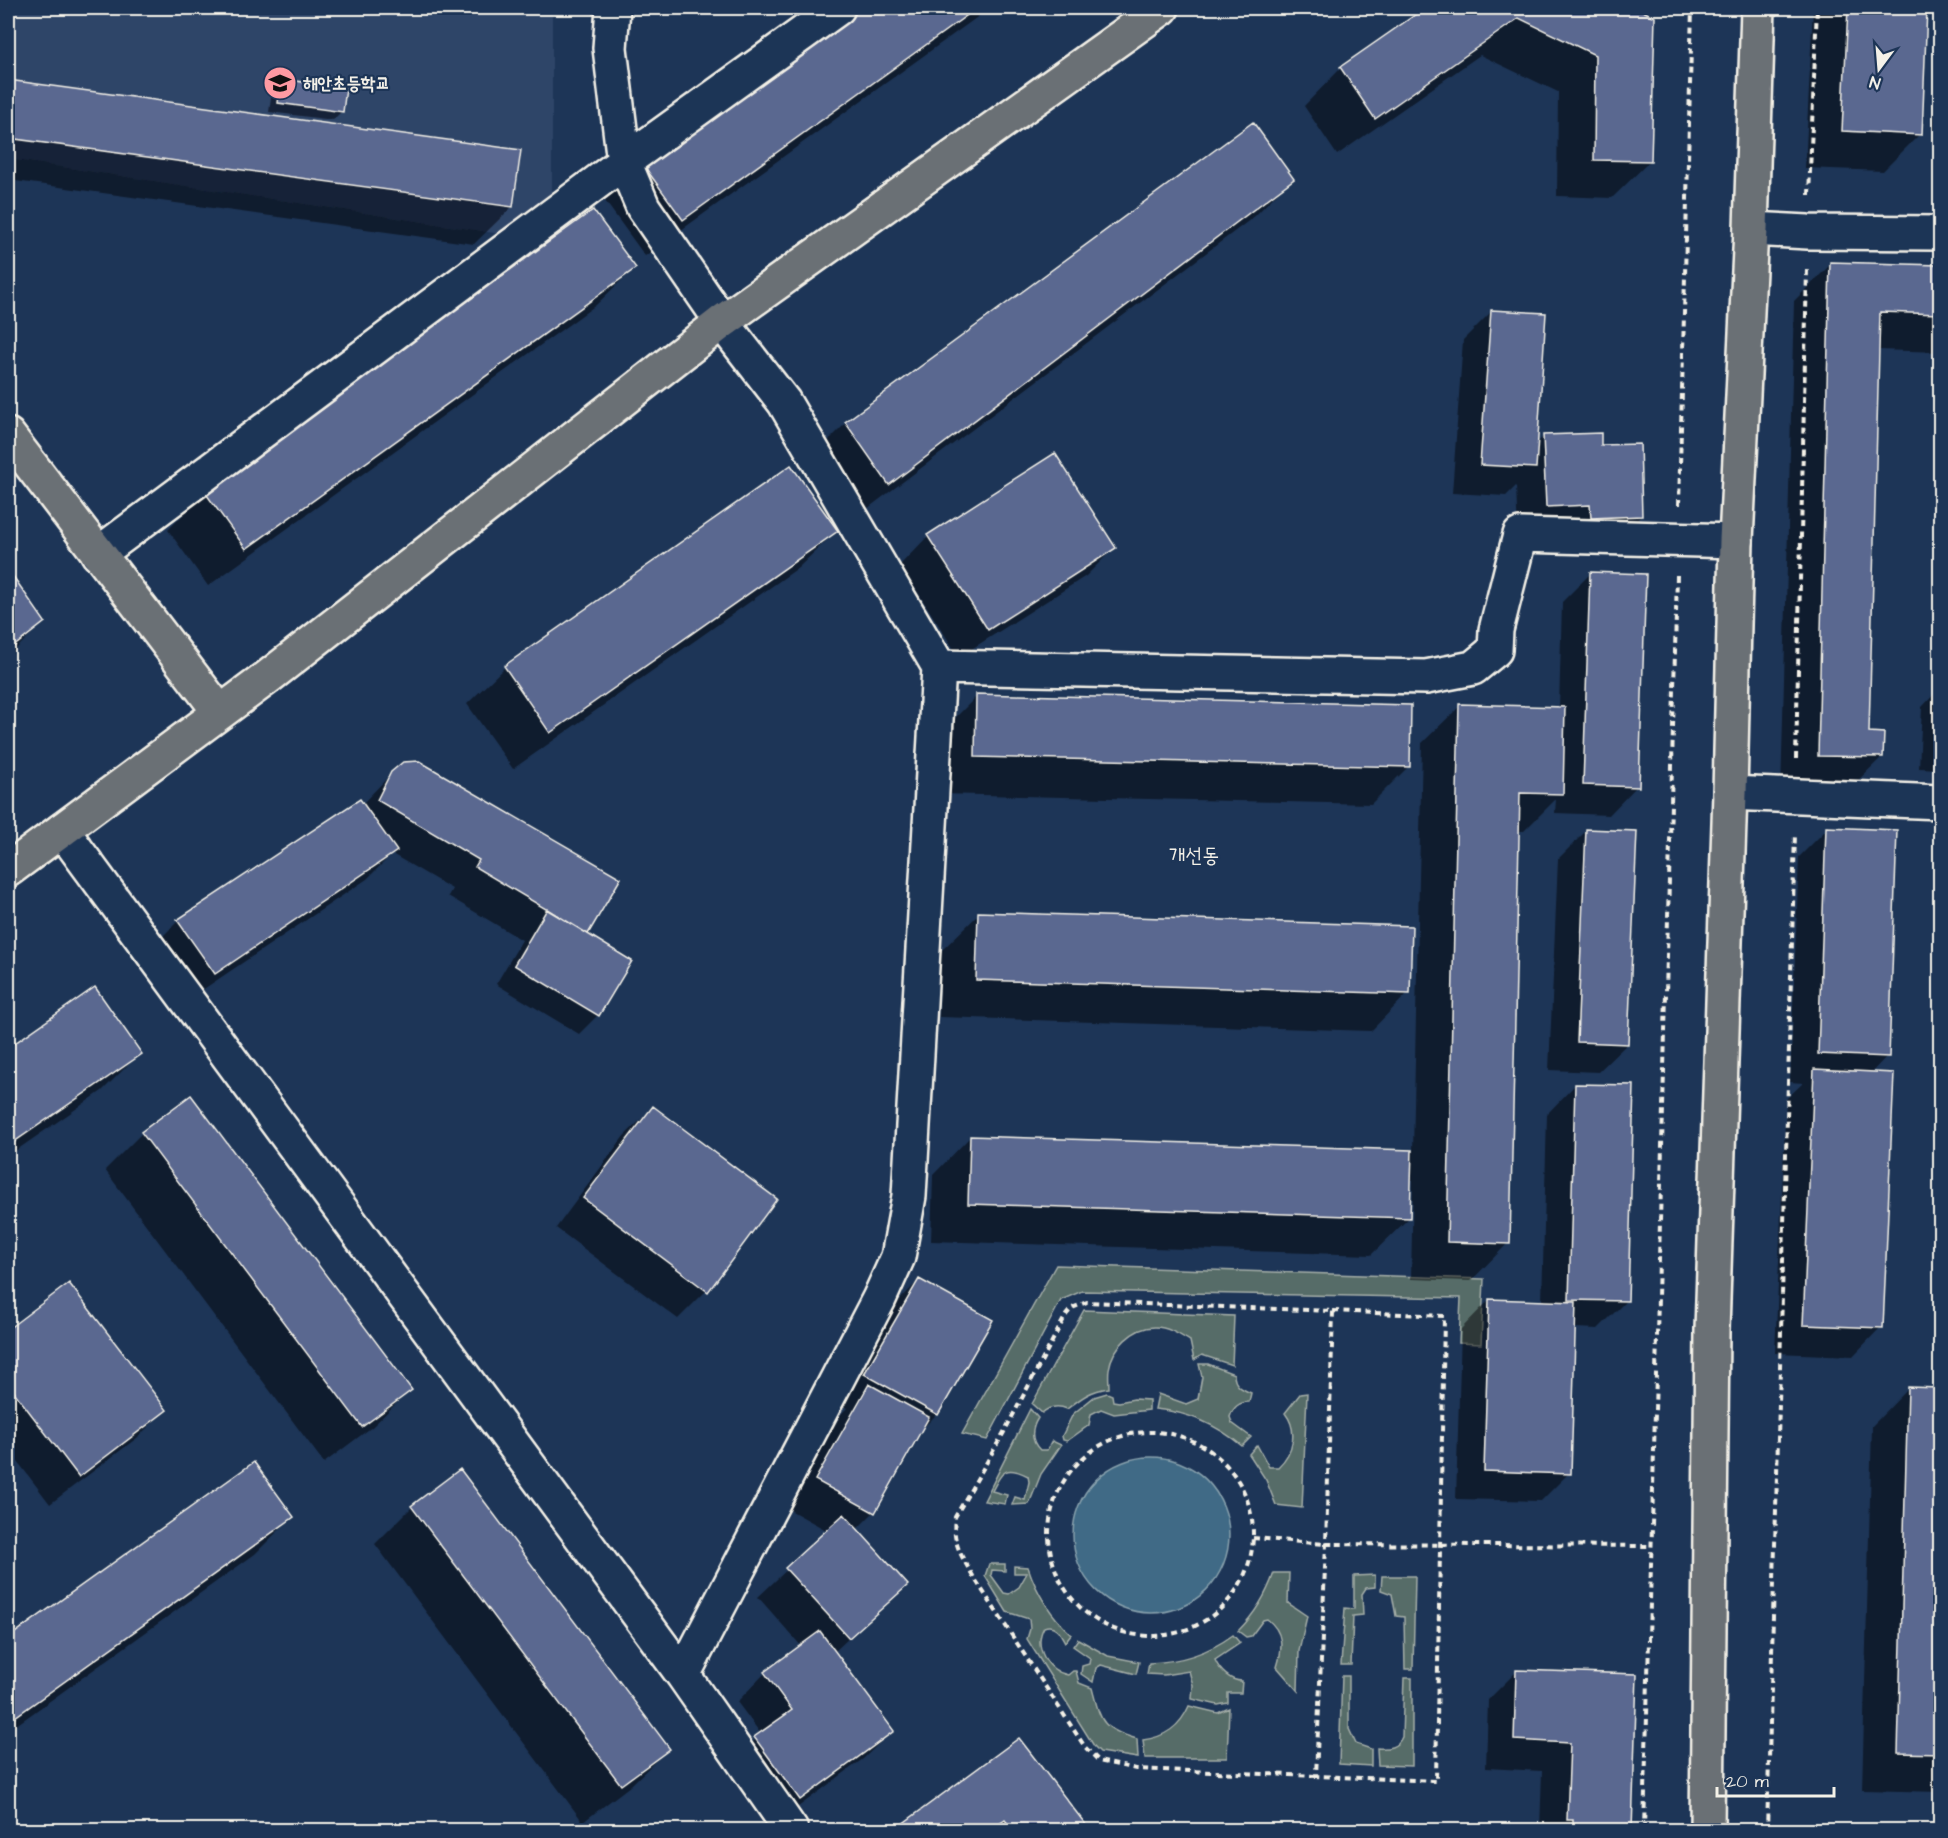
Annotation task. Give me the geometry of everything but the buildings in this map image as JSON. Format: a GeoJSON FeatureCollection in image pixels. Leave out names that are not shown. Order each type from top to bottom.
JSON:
{"type":"FeatureCollection","features":[{"type":"Feature","properties":{"kind":"main road"},"geometry":{"type":"LineString","coordinates":[[8,870],[219,711],[268,677],[722,322],[1162,8]]}},
{"type":"Feature","properties":{"kind":"main road"},"geometry":{"type":"LineString","coordinates":[[1707,1830],[1712,1330],[1736,541],[1751,229],[1758,8]]}},
{"type":"Feature","properties":{"kind":"main road"},"geometry":{"type":"LineString","coordinates":[[8,435],[219,711]]}},
{"type":"Feature","properties":{"kind":"street"},"geometry":{"type":"LineString","coordinates":[[613,8],[610,48],[624,162],[643,207],[722,322],[784,402],[939,667],[909,1196],[898,1257],[879,1299],[683,1676]]}},
{"type":"Feature","properties":{"kind":"street"},"geometry":{"type":"LineString","coordinates":[[98,554],[624,162],[838,8]]}},
{"type":"Feature","properties":{"kind":"street"},"geometry":{"type":"LineString","coordinates":[[1751,229],[1941,233]]}},
{"type":"Feature","properties":{"kind":"street"},"geometry":{"type":"LineString","coordinates":[[939,667],[1426,677],[1473,668],[1495,650],[1496,630],[1520,535],[1736,541]]}},
{"type":"Feature","properties":{"kind":"street"},"geometry":{"type":"LineString","coordinates":[[1730,793],[1941,802]]}},
{"type":"Feature","properties":{"kind":"street"},"geometry":{"type":"LineString","coordinates":[[63,830],[683,1676],[791,1830]]}},
{"type":"Feature","properties":{"kind":"path"},"geometry":{"type":"LineString","coordinates":[[1644,1830],[1692,8]]}},
{"type":"Feature","properties":{"kind":"path"},"geometry":{"type":"LineString","coordinates":[[1767,1830],[1796,795],[1808,232],[1817,8]]}},
{"type":"Feature","properties":{"kind":"path"},"geometry":{"type":"LineString","coordinates":[[1087,1302],[1333,1311],[1444,1316],[1436,1781],[1136,1769],[1099,1761],[1085,1747],[956,1547],[954,1531],[956,1517],[1066,1315],[1072,1308],[1087,1302]]}},
{"type":"Feature","properties":{"kind":"path"},"geometry":{"type":"LineString","coordinates":[[1316,1776],[1333,1311]]}},
{"type":"Feature","properties":{"kind":"path"},"geometry":{"type":"LineString","coordinates":[[1154,1433],[1168,1434],[1196,1443],[1220,1460],[1238,1482],[1244,1495],[1252,1523],[1253,1538],[1242,1580],[1215,1613],[1190,1628],[1169,1634],[1148,1636],[1119,1631],[1106,1625],[1093,1618],[1072,1599],[1063,1587],[1052,1560],[1049,1531],[1059,1489],[1076,1466],[1092,1452],[1111,1441],[1154,1433]]}},
{"type":"Feature","properties":{"kind":"path"},"geometry":{"type":"LineString","coordinates":[[1253,1538],[1326,1544],[1650,1546]]}},
{"type":"Feature","properties":{"kind":"shaded area","name":"해안초등학교"},"geometry":{"type":"Polygon","coordinates":[[[8,8],[552,8],[552,192],[501,234],[8,159],[8,8]]]}},
{"type":"Feature","properties":{"kind":"shaded area"},"geometry":{"type":"Polygon","coordinates":[[[1151,1457],[1166,1458],[1181,1463],[1206,1480],[1223,1505],[1228,1520],[1228,1550],[1223,1565],[1206,1590],[1181,1607],[1166,1612],[1151,1613],[1136,1612],[1121,1607],[1096,1590],[1079,1565],[1074,1550],[1073,1535],[1074,1520],[1079,1505],[1096,1480],[1121,1463],[1136,1458],[1151,1457]]]}},
{"type":"Feature","properties":{"kind":"green space"},"geometry":{"type":"Polygon","coordinates":[[[1056,1265],[1484,1279],[1481,1344],[1459,1343],[1461,1298],[1082,1291],[1061,1300],[987,1440],[962,1434],[1056,1265]]]}},
{"type":"Feature","properties":{"kind":"green space"},"geometry":{"type":"Polygon","coordinates":[[[1084,1310],[1234,1316],[1232,1365],[1202,1355],[1194,1360],[1190,1341],[1165,1328],[1147,1328],[1132,1335],[1119,1346],[1109,1369],[1109,1388],[1091,1393],[1067,1409],[1054,1407],[1042,1413],[1032,1404],[1084,1310]]]}},
{"type":"Feature","properties":{"kind":"green space"},"geometry":{"type":"Polygon","coordinates":[[[1199,1364],[1208,1364],[1234,1374],[1239,1386],[1251,1393],[1249,1402],[1237,1406],[1230,1417],[1232,1423],[1251,1437],[1242,1446],[1202,1420],[1155,1409],[1158,1394],[1186,1404],[1198,1399],[1202,1377],[1199,1364]]]}},
{"type":"Feature","properties":{"kind":"green space"},"geometry":{"type":"Polygon","coordinates":[[[1107,1393],[1112,1395],[1113,1401],[1119,1402],[1134,1399],[1149,1400],[1149,1410],[1114,1414],[1101,1409],[1091,1414],[1089,1425],[1067,1441],[1063,1440],[1062,1436],[1073,1414],[1094,1397],[1107,1393]]]}},
{"type":"Feature","properties":{"kind":"green space"},"geometry":{"type":"Polygon","coordinates":[[[1307,1393],[1302,1508],[1276,1505],[1266,1480],[1249,1454],[1257,1445],[1269,1467],[1278,1467],[1288,1455],[1293,1434],[1292,1426],[1285,1413],[1300,1394],[1307,1393]]]}},
{"type":"Feature","properties":{"kind":"green space"},"geometry":{"type":"Polygon","coordinates":[[[1030,1409],[1038,1418],[1033,1434],[1034,1442],[1040,1450],[1047,1450],[1052,1441],[1061,1445],[1041,1474],[1029,1504],[1012,1505],[1015,1497],[1025,1500],[1029,1482],[1028,1476],[1009,1470],[1002,1475],[992,1491],[1007,1495],[1005,1504],[984,1501],[1030,1409]]]}},
{"type":"Feature","properties":{"kind":"green space"},"geometry":{"type":"Polygon","coordinates":[[[989,1564],[1005,1564],[1005,1571],[992,1570],[991,1575],[1004,1593],[1009,1594],[1019,1587],[1027,1573],[1014,1573],[1014,1566],[1028,1567],[1045,1604],[1071,1634],[1065,1642],[1055,1628],[1044,1627],[1040,1642],[1044,1657],[1060,1673],[1068,1675],[1076,1671],[1079,1683],[1092,1688],[1104,1722],[1116,1732],[1137,1739],[1138,1758],[1100,1752],[1094,1746],[1027,1639],[1030,1629],[1029,1619],[1007,1612],[985,1576],[989,1564]]]}},
{"type":"Feature","properties":{"kind":"green space"},"geometry":{"type":"Polygon","coordinates":[[[1274,1573],[1289,1573],[1288,1603],[1307,1616],[1299,1651],[1298,1691],[1277,1667],[1281,1641],[1273,1624],[1267,1619],[1263,1620],[1251,1636],[1246,1637],[1238,1631],[1259,1604],[1274,1573]]]}},
{"type":"Feature","properties":{"kind":"green space"},"geometry":{"type":"Polygon","coordinates":[[[1375,1575],[1375,1587],[1366,1588],[1362,1594],[1363,1615],[1353,1616],[1351,1665],[1341,1665],[1345,1608],[1354,1609],[1354,1576],[1375,1575]]]}},
{"type":"Feature","properties":{"kind":"green space"},"geometry":{"type":"Polygon","coordinates":[[[1382,1576],[1415,1576],[1413,1669],[1405,1669],[1404,1617],[1396,1616],[1392,1594],[1381,1590],[1382,1576]]]}},
{"type":"Feature","properties":{"kind":"green space"},"geometry":{"type":"Polygon","coordinates":[[[1233,1635],[1240,1643],[1215,1660],[1226,1675],[1242,1681],[1241,1693],[1228,1693],[1228,1703],[1218,1705],[1192,1699],[1193,1685],[1189,1671],[1164,1675],[1147,1674],[1149,1663],[1193,1656],[1233,1635]]]}},
{"type":"Feature","properties":{"kind":"green space"},"geometry":{"type":"Polygon","coordinates":[[[1078,1639],[1108,1656],[1139,1662],[1136,1674],[1101,1665],[1096,1668],[1093,1682],[1081,1674],[1082,1666],[1089,1664],[1090,1658],[1073,1646],[1078,1639]]]}},
{"type":"Feature","properties":{"kind":"green space"},"geometry":{"type":"Polygon","coordinates":[[[1342,1676],[1349,1676],[1349,1729],[1356,1744],[1371,1749],[1371,1766],[1339,1764],[1342,1676]]]}},
{"type":"Feature","properties":{"kind":"green space"},"geometry":{"type":"Polygon","coordinates":[[[1404,1678],[1412,1678],[1412,1766],[1378,1765],[1377,1748],[1392,1747],[1398,1744],[1402,1737],[1404,1678]]]}},
{"type":"Feature","properties":{"kind":"green space"},"geometry":{"type":"Polygon","coordinates":[[[1189,1706],[1218,1713],[1229,1708],[1227,1758],[1145,1758],[1143,1740],[1171,1730],[1181,1720],[1189,1706]]]}},
{"type":"Feature","properties":{"kind":"place","name":"해안초등학교"},"geometry":{"type":"Point","coordinates":[280,83]}},
{"type":"Feature","properties":{"kind":"district","name":"개선동"},"geometry":{"type":"Point","coordinates":[1194,855]}}]}
